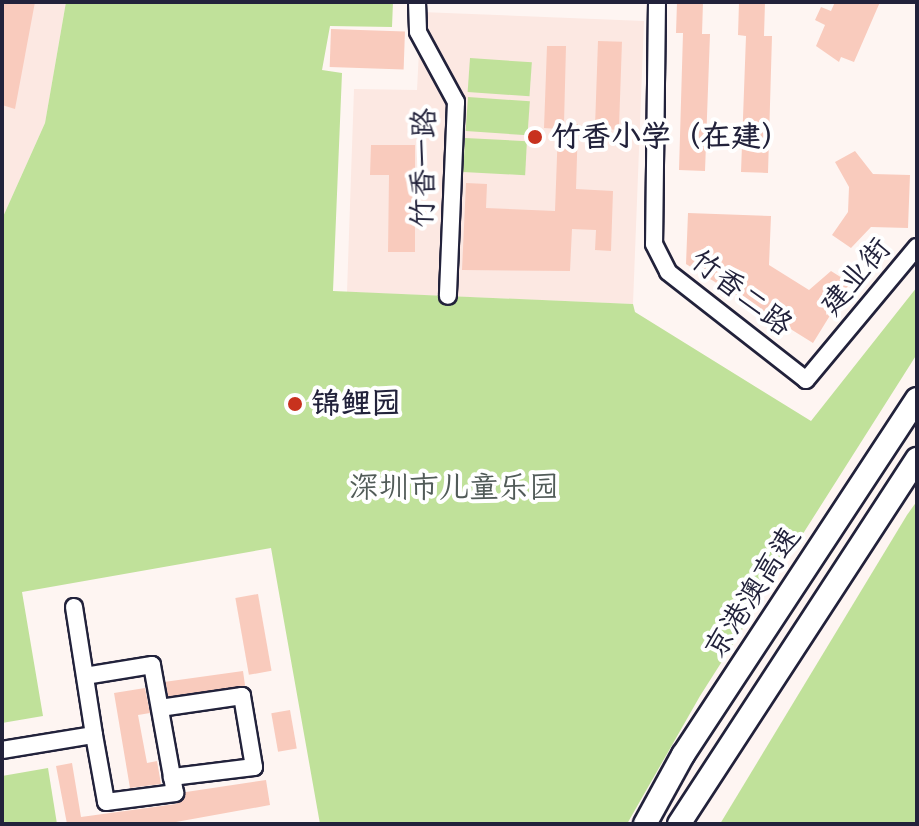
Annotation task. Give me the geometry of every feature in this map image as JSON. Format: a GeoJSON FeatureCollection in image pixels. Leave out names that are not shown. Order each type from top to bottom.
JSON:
{"type":"FeatureCollection","features":[{"type":"Feature","properties":{"kind":"highway","name":"京港澳高速"},"geometry":{"type":"LineString","coordinates":[[645,824],[683,755],[917,399]]}},
{"type":"Feature","properties":{"kind":"highway","name":"京港澳高速"},"geometry":{"type":"LineString","coordinates":[[679,824],[917,459]]}},
{"type":"Feature","properties":{"kind":"street","name":"竹香一路"},"geometry":{"type":"LineString","coordinates":[[417,2],[418,32],[456,102],[448,296]]}},
{"type":"Feature","properties":{"kind":"street","name":"竹香二路"},"geometry":{"type":"LineString","coordinates":[[657,2],[656,259],[806,380]]}},
{"type":"Feature","properties":{"kind":"street","name":"建业街"},"geometry":{"type":"LineString","coordinates":[[806,380],[917,247]]}},
{"type":"Feature","properties":{"kind":"street"},"geometry":{"type":"LineString","coordinates":[[74,607],[94,735],[106,802],[175,793],[152,665],[85,676]]}},
{"type":"Feature","properties":{"kind":"street"},"geometry":{"type":"LineString","coordinates":[[160,708],[242,696],[254,767],[172,777]]}},
{"type":"Feature","properties":{"kind":"street"},"geometry":{"type":"LineString","coordinates":[[2,750],[94,735]]}},
{"type":"Feature","properties":{"kind":"shaded area"},"geometry":{"type":"Polygon","coordinates":[[[2,2],[66,2],[45,123],[2,219],[2,2]]]}},
{"type":"Feature","properties":{"kind":"shaded area","name":"竹香小学（在建）"},"geometry":{"type":"Polygon","coordinates":[[[421,12],[644,21],[633,304],[347,292],[354,89],[417,90],[421,12]]]}},
{"type":"Feature","properties":{"kind":"green space","name":"深圳市儿童乐园"},"geometry":{"type":"Polygon","coordinates":[[[66,2],[393,2],[392,27],[330,26],[322,70],[342,73],[333,291],[633,304],[635,312],[811,421],[917,287],[917,354],[700,696],[627,824],[320,824],[271,548],[22,592],[43,716],[2,723],[2,219],[45,123],[66,2]]]}},
{"type":"Feature","properties":{"kind":"green space"},"geometry":{"type":"Polygon","coordinates":[[[470,58],[532,62],[529,96],[468,92],[470,58]]]}},
{"type":"Feature","properties":{"kind":"green space"},"geometry":{"type":"Polygon","coordinates":[[[468,97],[530,101],[527,135],[466,131],[468,97]]]}},
{"type":"Feature","properties":{"kind":"green space"},"geometry":{"type":"Polygon","coordinates":[[[465,138],[527,141],[525,175],[463,172],[465,138]]]}},
{"type":"Feature","properties":{"kind":"green space"},"geometry":{"type":"Polygon","coordinates":[[[917,501],[917,824],[720,824],[907,515],[917,501]]]}},
{"type":"Feature","properties":{"kind":"green space"},"geometry":{"type":"Polygon","coordinates":[[[48,768],[57,824],[2,824],[2,776],[48,768]]]}},
{"type":"Feature","properties":{"kind":"building"},"geometry":{"type":"Polygon","coordinates":[[[2,2],[35,2],[15,109],[2,105],[2,2]]]}},
{"type":"Feature","properties":{"kind":"building"},"geometry":{"type":"Polygon","coordinates":[[[677,2],[703,2],[702,34],[710,34],[705,171],[679,170],[683,33],[676,33],[677,2]]]}},
{"type":"Feature","properties":{"kind":"building"},"geometry":{"type":"Polygon","coordinates":[[[739,2],[765,2],[764,36],[772,36],[768,173],[741,172],[746,36],[738,35],[739,2]]]}},
{"type":"Feature","properties":{"kind":"building"},"geometry":{"type":"Polygon","coordinates":[[[835,2],[880,2],[854,62],[841,57],[839,62],[816,46],[825,25],[815,20],[821,7],[831,11],[835,2]]]}},
{"type":"Feature","properties":{"kind":"building"},"geometry":{"type":"Polygon","coordinates":[[[331,29],[405,32],[404,70],[330,67],[331,29]]]}},
{"type":"Feature","properties":{"kind":"building"},"geometry":{"type":"Polygon","coordinates":[[[598,41],[622,42],[619,130],[595,129],[598,41]]]}},
{"type":"Feature","properties":{"kind":"building"},"geometry":{"type":"Polygon","coordinates":[[[547,46],[566,46],[564,124],[578,124],[576,189],[613,191],[611,251],[595,250],[596,230],[572,229],[570,271],[462,270],[466,183],[487,184],[486,208],[555,211],[558,129],[544,128],[547,46]]]}},
{"type":"Feature","properties":{"kind":"building"},"geometry":{"type":"Polygon","coordinates":[[[371,145],[415,145],[415,252],[388,252],[389,175],[370,175],[371,145]]]}},
{"type":"Feature","properties":{"kind":"building"},"geometry":{"type":"Polygon","coordinates":[[[855,151],[873,174],[910,175],[908,228],[871,227],[851,248],[832,235],[848,212],[849,187],[835,162],[855,151]]]}},
{"type":"Feature","properties":{"kind":"building"},"geometry":{"type":"Polygon","coordinates":[[[688,213],[771,216],[769,265],[809,290],[831,271],[850,283],[813,343],[686,264],[688,213]]]}},
{"type":"Feature","properties":{"kind":"building"},"geometry":{"type":"Polygon","coordinates":[[[258,594],[272,671],[249,675],[235,598],[258,594]]]}},
{"type":"Feature","properties":{"kind":"building"},"geometry":{"type":"Polygon","coordinates":[[[243,671],[245,686],[168,697],[166,682],[243,671]]]}},
{"type":"Feature","properties":{"kind":"building"},"geometry":{"type":"Polygon","coordinates":[[[145,688],[150,713],[138,715],[147,763],[157,761],[161,784],[130,788],[114,693],[145,688]]]}},
{"type":"Feature","properties":{"kind":"building"},"geometry":{"type":"Polygon","coordinates":[[[290,710],[297,748],[278,752],[271,713],[290,710]]]}},
{"type":"Feature","properties":{"kind":"building"},"geometry":{"type":"Polygon","coordinates":[[[72,763],[81,817],[176,804],[186,792],[266,780],[270,805],[165,824],[67,824],[56,766],[72,763]]]}},
{"type":"Feature","properties":{"kind":"place","name":"竹香小学（在建）"},"geometry":{"type":"Point","coordinates":[535,137]}},
{"type":"Feature","properties":{"kind":"place","name":"锦鲤园"},"geometry":{"type":"Point","coordinates":[295,404]}}]}
